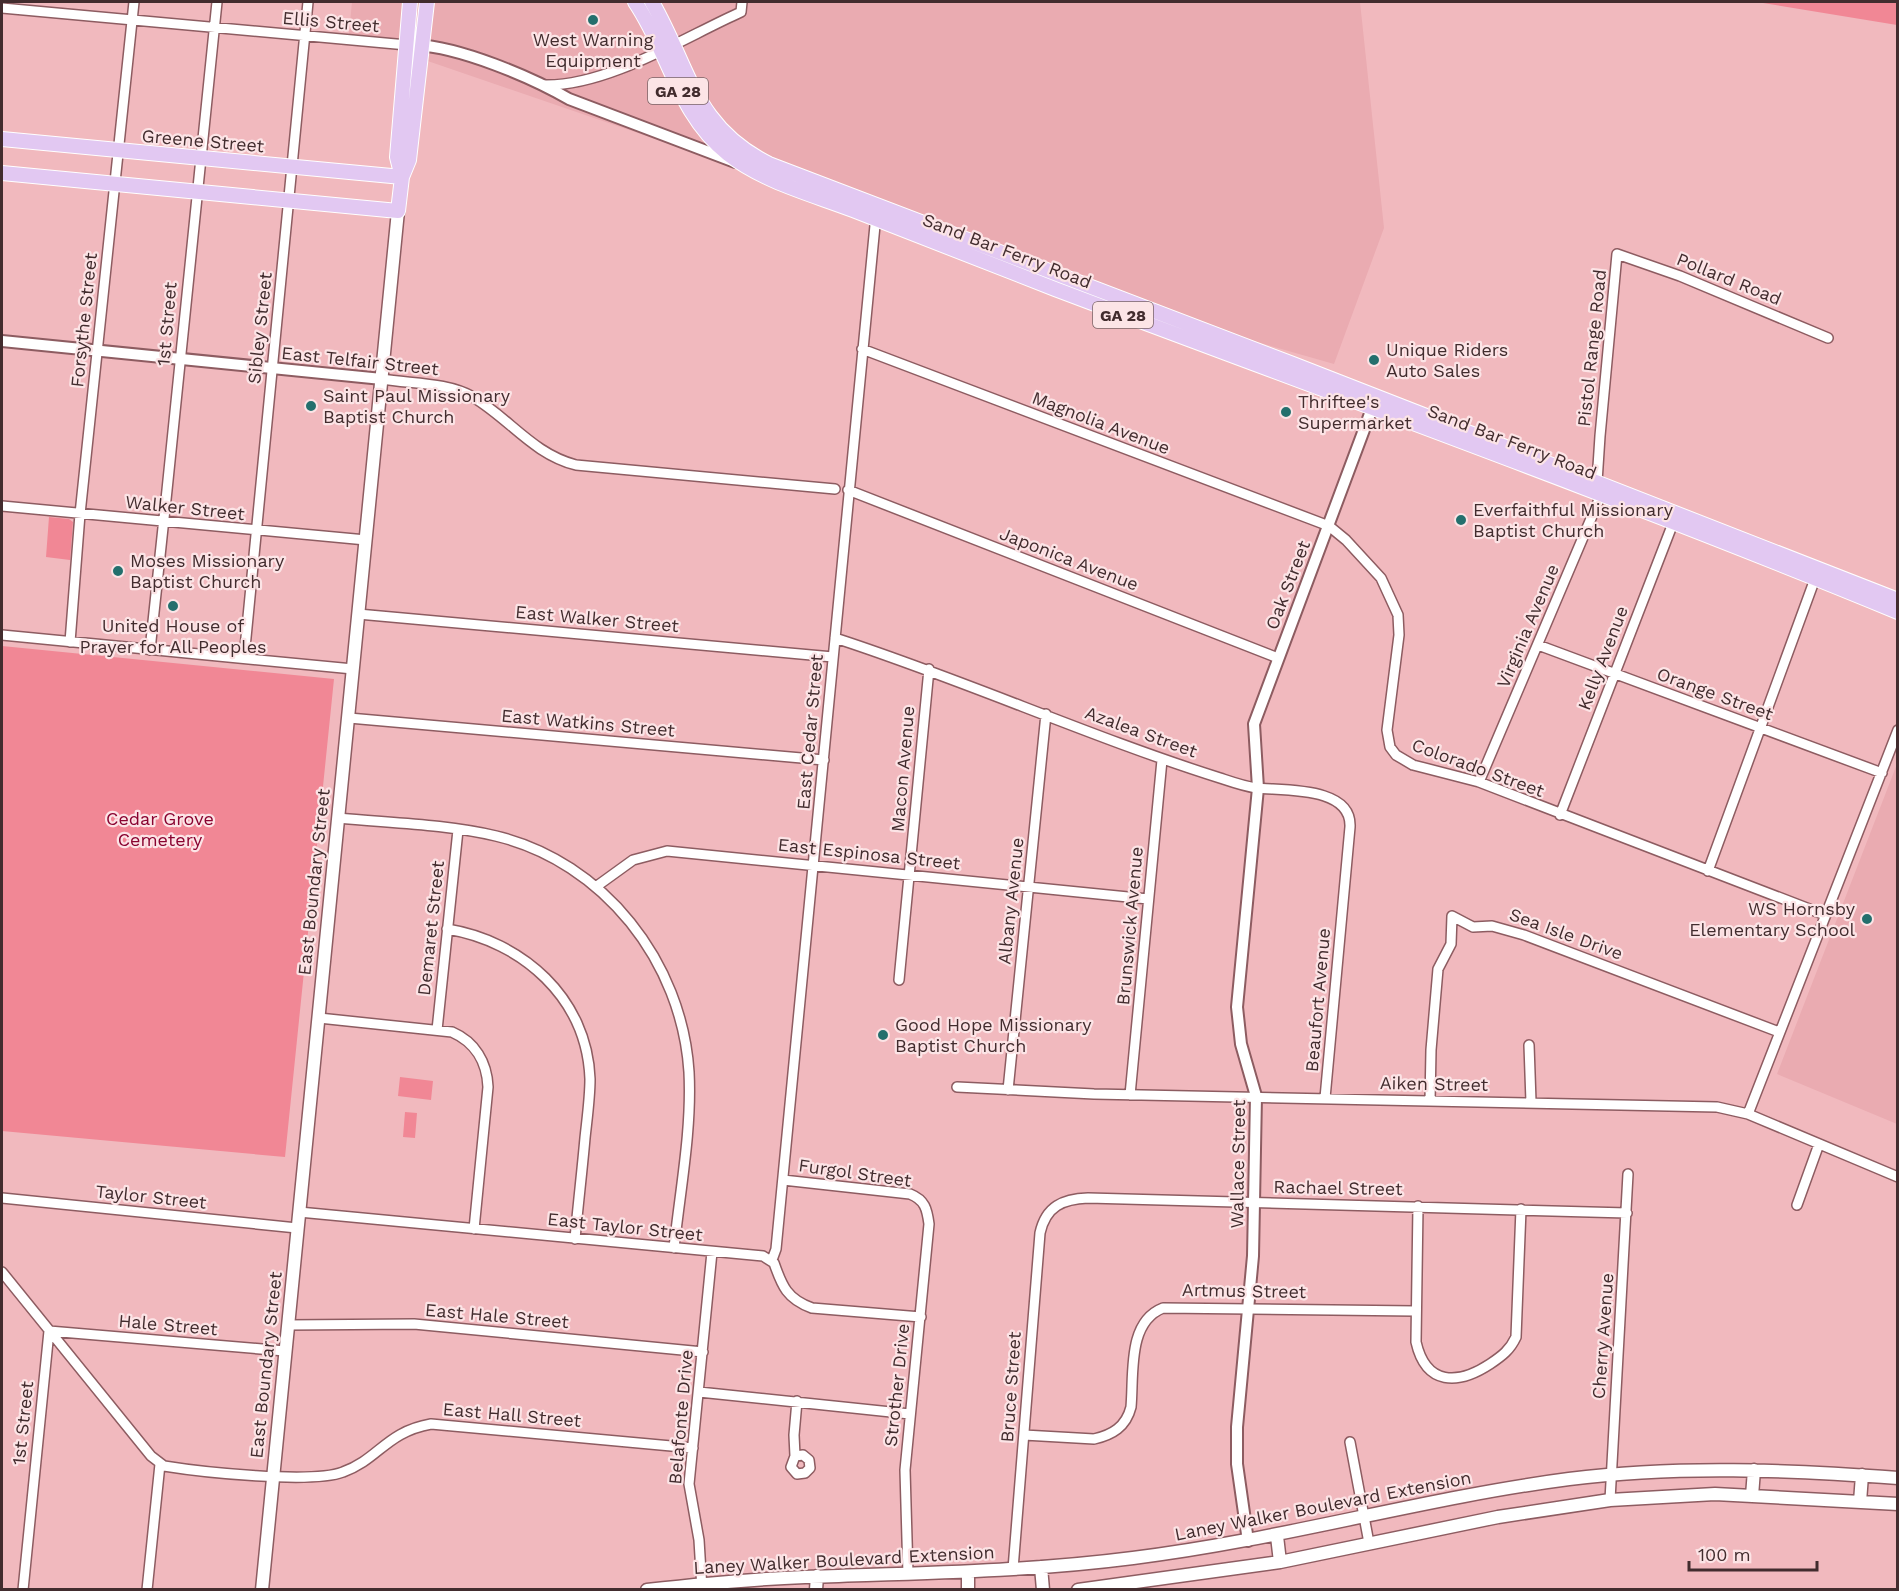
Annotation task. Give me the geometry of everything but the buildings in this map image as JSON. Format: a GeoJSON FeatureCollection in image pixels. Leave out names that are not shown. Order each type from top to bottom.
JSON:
{"type":"FeatureCollection","features":[{"type":"Feature","properties":{"kind":"main road","name":"East Boundary Street"},"geometry":{"type":"LineString","coordinates":[[410,2],[414,45]]}},
{"type":"Feature","properties":{"kind":"main road","name":"East Boundary Street"},"geometry":{"type":"LineString","coordinates":[[262,1590],[402,177],[397,157],[414,45],[427,2]]}},
{"type":"Feature","properties":{"kind":"main road","name":"GA 28"},"geometry":{"type":"LineString","coordinates":[[635,2],[666,47]]}},
{"type":"Feature","properties":{"kind":"main road","name":"GA 28"},"geometry":{"type":"LineString","coordinates":[[652,2],[680,96],[698,124],[719,146],[744,165]]}},
{"type":"Feature","properties":{"kind":"main road","name":"Sand Bar Ferry Road"},"geometry":{"type":"LineString","coordinates":[[666,47],[719,128],[755,157],[877,213]]}},
{"type":"Feature","properties":{"kind":"main road","name":"Greene Street"},"geometry":{"type":"LineString","coordinates":[[2,139],[402,177]]}},
{"type":"Feature","properties":{"kind":"main road","name":"Sand Bar Ferry Road"},"geometry":{"type":"LineString","coordinates":[[744,165],[773,180],[877,213],[1817,573],[1898,600]]}},
{"type":"Feature","properties":{"kind":"main road"},"geometry":{"type":"LineString","coordinates":[[2,173],[398,211]]}},
{"type":"Feature","properties":{"kind":"main road","name":"Sand Bar Ferry Road"},"geometry":{"type":"LineString","coordinates":[[1817,573],[1898,612]]}},
{"type":"Feature","properties":{"kind":"main road","name":"Laney Walker Boulevard Extension"},"geometry":{"type":"LineString","coordinates":[[647,1590],[817,1576],[968,1572],[1133,1558],[1277,1536],[1506,1489],[1610,1474],[1707,1469],[1898,1478]]}},
{"type":"Feature","properties":{"kind":"main road"},"geometry":{"type":"LineString","coordinates":[[1752,1496],[1754,1470]]}},
{"type":"Feature","properties":{"kind":"main road"},"geometry":{"type":"LineString","coordinates":[[1860,1502],[1862,1475]]}},
{"type":"Feature","properties":{"kind":"main road"},"geometry":{"type":"LineString","coordinates":[[1078,1590],[1280,1562],[1498,1517],[1610,1500],[1715,1494],[1898,1504]]}},
{"type":"Feature","properties":{"kind":"main road"},"geometry":{"type":"LineString","coordinates":[[1277,1536],[1280,1562]]}},
{"type":"Feature","properties":{"kind":"main road"},"geometry":{"type":"LineString","coordinates":[[1041,1567],[1043,1590]]}},
{"type":"Feature","properties":{"kind":"main road"},"geometry":{"type":"LineString","coordinates":[[968,1572],[968,1590]]}},
{"type":"Feature","properties":{"kind":"main road"},"geometry":{"type":"LineString","coordinates":[[816,1590],[817,1576]]}},
{"type":"Feature","properties":{"kind":"street","name":"Forsythe Street"},"geometry":{"type":"LineString","coordinates":[[70,642],[80,514],[134,2]]}},
{"type":"Feature","properties":{"kind":"street","name":"1st Street"},"geometry":{"type":"LineString","coordinates":[[150,650],[165,522],[195,192],[217,2]]}},
{"type":"Feature","properties":{"kind":"street","name":"Sibley Street"},"geometry":{"type":"LineString","coordinates":[[244,658],[308,2]]}},
{"type":"Feature","properties":{"kind":"street"},"geometry":{"type":"LineString","coordinates":[[545,85],[584,81],[666,47],[741,12],[742,2]]}},
{"type":"Feature","properties":{"kind":"street","name":"Ellis Street"},"geometry":{"type":"LineString","coordinates":[[2,8],[414,45]]}},
{"type":"Feature","properties":{"kind":"street"},"geometry":{"type":"LineString","coordinates":[[414,45],[446,49],[545,85],[569,99],[744,165]]}},
{"type":"Feature","properties":{"kind":"street","name":"East Cedar Street"},"geometry":{"type":"LineString","coordinates":[[772,1260],[776,1249],[783,1180],[848,490],[877,213]]}},
{"type":"Feature","properties":{"kind":"street","name":"Pollard Road"},"geometry":{"type":"LineString","coordinates":[[1617,254],[1680,276],[1827,338]]}},
{"type":"Feature","properties":{"kind":"street","name":"Pistol Range Road"},"geometry":{"type":"LineString","coordinates":[[1599,489],[1617,254]]}},
{"type":"Feature","properties":{"kind":"street","name":"East Telfair Street"},"geometry":{"type":"LineString","coordinates":[[2,341],[442,387],[464,393],[480,402],[540,450],[576,465],[835,489]]}},
{"type":"Feature","properties":{"kind":"street","name":"Magnolia Avenue"},"geometry":{"type":"LineString","coordinates":[[862,349],[1329,526]]}},
{"type":"Feature","properties":{"kind":"street","name":"Oak Street"},"geometry":{"type":"LineString","coordinates":[[1258,788],[1254,724],[1374,403]]}},
{"type":"Feature","properties":{"kind":"street","name":"Virginia Avenue"},"geometry":{"type":"LineString","coordinates":[[1479,782],[1538,645],[1599,489]]}},
{"type":"Feature","properties":{"kind":"street","name":"Japonica Avenue"},"geometry":{"type":"LineString","coordinates":[[848,490],[1278,658]]}},
{"type":"Feature","properties":{"kind":"street","name":"Walker Street"},"geometry":{"type":"LineString","coordinates":[[2,506],[366,540]]}},
{"type":"Feature","properties":{"kind":"street","name":"Kelly Avenue"},"geometry":{"type":"LineString","coordinates":[[1560,815],[1675,518]]}},
{"type":"Feature","properties":{"kind":"street","name":"Colorado Street"},"geometry":{"type":"LineString","coordinates":[[1329,526],[1346,540],[1381,578],[1398,615],[1399,640],[1388,723],[1390,747],[1396,755],[1413,765],[1479,782],[1825,915]]}},
{"type":"Feature","properties":{"kind":"street"},"geometry":{"type":"LineString","coordinates":[[1708,871],[1817,573]]}},
{"type":"Feature","properties":{"kind":"street","name":"East Walker Street"},"geometry":{"type":"LineString","coordinates":[[358,614],[833,657]]}},
{"type":"Feature","properties":{"kind":"street"},"geometry":{"type":"LineString","coordinates":[[2,635],[353,669]]}},
{"type":"Feature","properties":{"kind":"street","name":"Azalea Street"},"geometry":{"type":"LineString","coordinates":[[835,638],[929,669],[1162,760],[1258,788],[1321,795],[1343,805],[1348,811],[1350,826],[1343,905]]}},
{"type":"Feature","properties":{"kind":"street","name":"Orange Street"},"geometry":{"type":"LineString","coordinates":[[1538,645],[1882,773]]}},
{"type":"Feature","properties":{"kind":"street","name":"Macon Avenue"},"geometry":{"type":"LineString","coordinates":[[899,980],[929,669]]}},
{"type":"Feature","properties":{"kind":"street","name":"Albany Avenue"},"geometry":{"type":"LineString","coordinates":[[1008,1090],[1047,714]]}},
{"type":"Feature","properties":{"kind":"street","name":"East Watkins Street"},"geometry":{"type":"LineString","coordinates":[[349,718],[824,760]]}},
{"type":"Feature","properties":{"kind":"street"},"geometry":{"type":"LineString","coordinates":[[1748,1114],[1898,730]]}},
{"type":"Feature","properties":{"kind":"street","name":"Brunswick Avenue"},"geometry":{"type":"LineString","coordinates":[[1130,1095],[1162,760]]}},
{"type":"Feature","properties":{"kind":"street","name":"Wallace Street"},"geometry":{"type":"LineString","coordinates":[[1248,1541],[1237,1445],[1255,1202],[1257,1096],[1241,1044],[1237,1006],[1258,788]]}},
{"type":"Feature","properties":{"kind":"street"},"geometry":{"type":"LineString","coordinates":[[338,818],[458,830],[495,836],[522,844],[564,865],[597,886],[634,926],[651,950],[672,991],[685,1037],[688,1106],[674,1248]]}},
{"type":"Feature","properties":{"kind":"street","name":"Demaret Street"},"geometry":{"type":"LineString","coordinates":[[437,1030],[458,830]]}},
{"type":"Feature","properties":{"kind":"street","name":"East Espinosa Street"},"geometry":{"type":"LineString","coordinates":[[597,886],[633,860],[667,851],[1149,898]]}},
{"type":"Feature","properties":{"kind":"street","name":"Beaufort Avenue"},"geometry":{"type":"LineString","coordinates":[[1325,1098],[1343,905]]}},
{"type":"Feature","properties":{"kind":"street","name":"Sea Isle Drive"},"geometry":{"type":"LineString","coordinates":[[1430,1101],[1431,1050],[1438,969],[1451,944],[1452,916],[1473,927],[1492,926],[1524,935],[1779,1032]]}},
{"type":"Feature","properties":{"kind":"street"},"geometry":{"type":"LineString","coordinates":[[447,929],[491,941],[530,963],[559,994],[576,1022],[585,1049],[590,1085],[575,1239]]}},
{"type":"Feature","properties":{"kind":"street"},"geometry":{"type":"LineString","coordinates":[[319,1018],[452,1032],[468,1042],[480,1055],[487,1076],[488,1098],[474,1229]]}},
{"type":"Feature","properties":{"kind":"street"},"geometry":{"type":"LineString","coordinates":[[1529,1046],[1531,1102]]}},
{"type":"Feature","properties":{"kind":"street","name":"Aiken Street"},"geometry":{"type":"LineString","coordinates":[[957,1087],[1130,1095],[1708,1107],[1748,1114],[1898,1177]]}},
{"type":"Feature","properties":{"kind":"street"},"geometry":{"type":"LineString","coordinates":[[1797,1205],[1819,1144]]}},
{"type":"Feature","properties":{"kind":"street","name":"Cherry Avenue"},"geometry":{"type":"LineString","coordinates":[[1610,1500],[1628,1174]]}},
{"type":"Feature","properties":{"kind":"street","name":"Furgol Street"},"geometry":{"type":"LineString","coordinates":[[783,1180],[910,1194],[922,1201]]}},
{"type":"Feature","properties":{"kind":"street","name":"Taylor Street"},"geometry":{"type":"LineString","coordinates":[[2,1198],[297,1228]]}},
{"type":"Feature","properties":{"kind":"street","name":"Rachael Street"},"geometry":{"type":"LineString","coordinates":[[1051,1209],[1060,1202],[1077,1199],[1627,1213]]}},
{"type":"Feature","properties":{"kind":"street","name":"Strother Drive"},"geometry":{"type":"LineString","coordinates":[[908,1574],[905,1470],[929,1224],[922,1201]]}},
{"type":"Feature","properties":{"kind":"street"},"geometry":{"type":"LineString","coordinates":[[1418,1206],[1416,1342],[1421,1359],[1431,1371],[1443,1378],[1455,1379],[1479,1371],[1509,1349],[1516,1337],[1521,1209]]}},
{"type":"Feature","properties":{"kind":"street","name":"Bruce Street"},"geometry":{"type":"LineString","coordinates":[[1012,1569],[1040,1233],[1051,1209]]}},
{"type":"Feature","properties":{"kind":"street","name":"East Taylor Street"},"geometry":{"type":"LineString","coordinates":[[299,1212],[764,1256],[772,1260]]}},
{"type":"Feature","properties":{"kind":"street","name":"Belafonte Drive"},"geometry":{"type":"LineString","coordinates":[[702,1587],[699,1540],[689,1484],[712,1252]]}},
{"type":"Feature","properties":{"kind":"street"},"geometry":{"type":"LineString","coordinates":[[772,1260],[783,1289],[797,1302],[812,1308],[921,1317]]}},
{"type":"Feature","properties":{"kind":"street"},"geometry":{"type":"LineString","coordinates":[[2,1272],[160,1464],[147,1590]]}},
{"type":"Feature","properties":{"kind":"street","name":"Artmus Street"},"geometry":{"type":"LineString","coordinates":[[1024,1434],[1081,1439],[1105,1436],[1113,1432],[1129,1415],[1139,1329],[1148,1316],[1164,1308],[1248,1307],[1415,1311]]}},
{"type":"Feature","properties":{"kind":"street","name":"East Hale Street"},"geometry":{"type":"LineString","coordinates":[[288,1325],[414,1324],[703,1352]]}},
{"type":"Feature","properties":{"kind":"street","name":"1st Street"},"geometry":{"type":"LineString","coordinates":[[22,1590],[49,1331]]}},
{"type":"Feature","properties":{"kind":"street","name":"Hale Street"},"geometry":{"type":"LineString","coordinates":[[49,1331],[285,1352]]}},
{"type":"Feature","properties":{"kind":"street"},"geometry":{"type":"LineString","coordinates":[[699,1392],[910,1414]]}},
{"type":"Feature","properties":{"kind":"street"},"geometry":{"type":"LineString","coordinates":[[795,1456],[797,1401]]}},
{"type":"Feature","properties":{"kind":"street","name":"East Hall Street"},"geometry":{"type":"LineString","coordinates":[[160,1464],[173,1467],[316,1478],[333,1476],[352,1468],[401,1433],[431,1424],[693,1448]]}},
{"type":"Feature","properties":{"kind":"street"},"geometry":{"type":"LineString","coordinates":[[1350,1442],[1369,1544]]}},
{"type":"Feature","properties":{"kind":"shaded area"},"geometry":{"type":"Polygon","coordinates":[[[352,2],[1360,2],[1384,228],[1334,364],[1201,326],[349,34],[352,2]]]}},
{"type":"Feature","properties":{"kind":"shaded area","name":"WS Hornsby Elementary School"},"geometry":{"type":"Polygon","coordinates":[[[1897,764],[1897,1124],[1777,1074],[1897,764]]]}},
{"type":"Feature","properties":{"kind":"green space"},"geometry":{"type":"Polygon","coordinates":[[[1757,2],[1897,2],[1897,25],[1757,2]]]}},
{"type":"Feature","properties":{"kind":"green space"},"geometry":{"type":"Polygon","coordinates":[[[49,517],[69,519],[73,522],[70,560],[46,557],[49,517]]]}},
{"type":"Feature","properties":{"kind":"green space","name":"Cedar Grove Cemetery"},"geometry":{"type":"Polygon","coordinates":[[[2,646],[334,679],[285,1157],[2,1131],[2,646]]]}},
{"type":"Feature","properties":{"kind":"green space"},"geometry":{"type":"Polygon","coordinates":[[[400,1077],[433,1081],[431,1100],[398,1096],[400,1077]]]}},
{"type":"Feature","properties":{"kind":"green space"},"geometry":{"type":"Polygon","coordinates":[[[405,1112],[417,1113],[415,1138],[403,1137],[405,1112]]]}},
{"type":"Feature","properties":{"kind":"place","name":"West Warning Equipment"},"geometry":{"type":"Point","coordinates":[593,20]}},
{"type":"Feature","properties":{"kind":"place","name":"Unique Riders Auto Sales"},"geometry":{"type":"Point","coordinates":[1374,360]}},
{"type":"Feature","properties":{"kind":"place","name":"Saint Paul Missionary Baptist Church"},"geometry":{"type":"Point","coordinates":[311,406]}},
{"type":"Feature","properties":{"kind":"place","name":"Thriftee's Supermarket"},"geometry":{"type":"Point","coordinates":[1286,412]}},
{"type":"Feature","properties":{"kind":"place","name":"Everfaithful Missionary Baptist Church"},"geometry":{"type":"Point","coordinates":[1461,520]}},
{"type":"Feature","properties":{"kind":"place","name":"Moses Missionary Baptist Church"},"geometry":{"type":"Point","coordinates":[118,571]}},
{"type":"Feature","properties":{"kind":"place","name":"United House of Prayer for All Peoples"},"geometry":{"type":"Point","coordinates":[173,606]}},
{"type":"Feature","properties":{"kind":"place","name":"WS Hornsby Elementary School"},"geometry":{"type":"Point","coordinates":[1867,919]}},
{"type":"Feature","properties":{"kind":"place","name":"Good Hope Missionary Baptist Church"},"geometry":{"type":"Point","coordinates":[883,1035]}}]}
